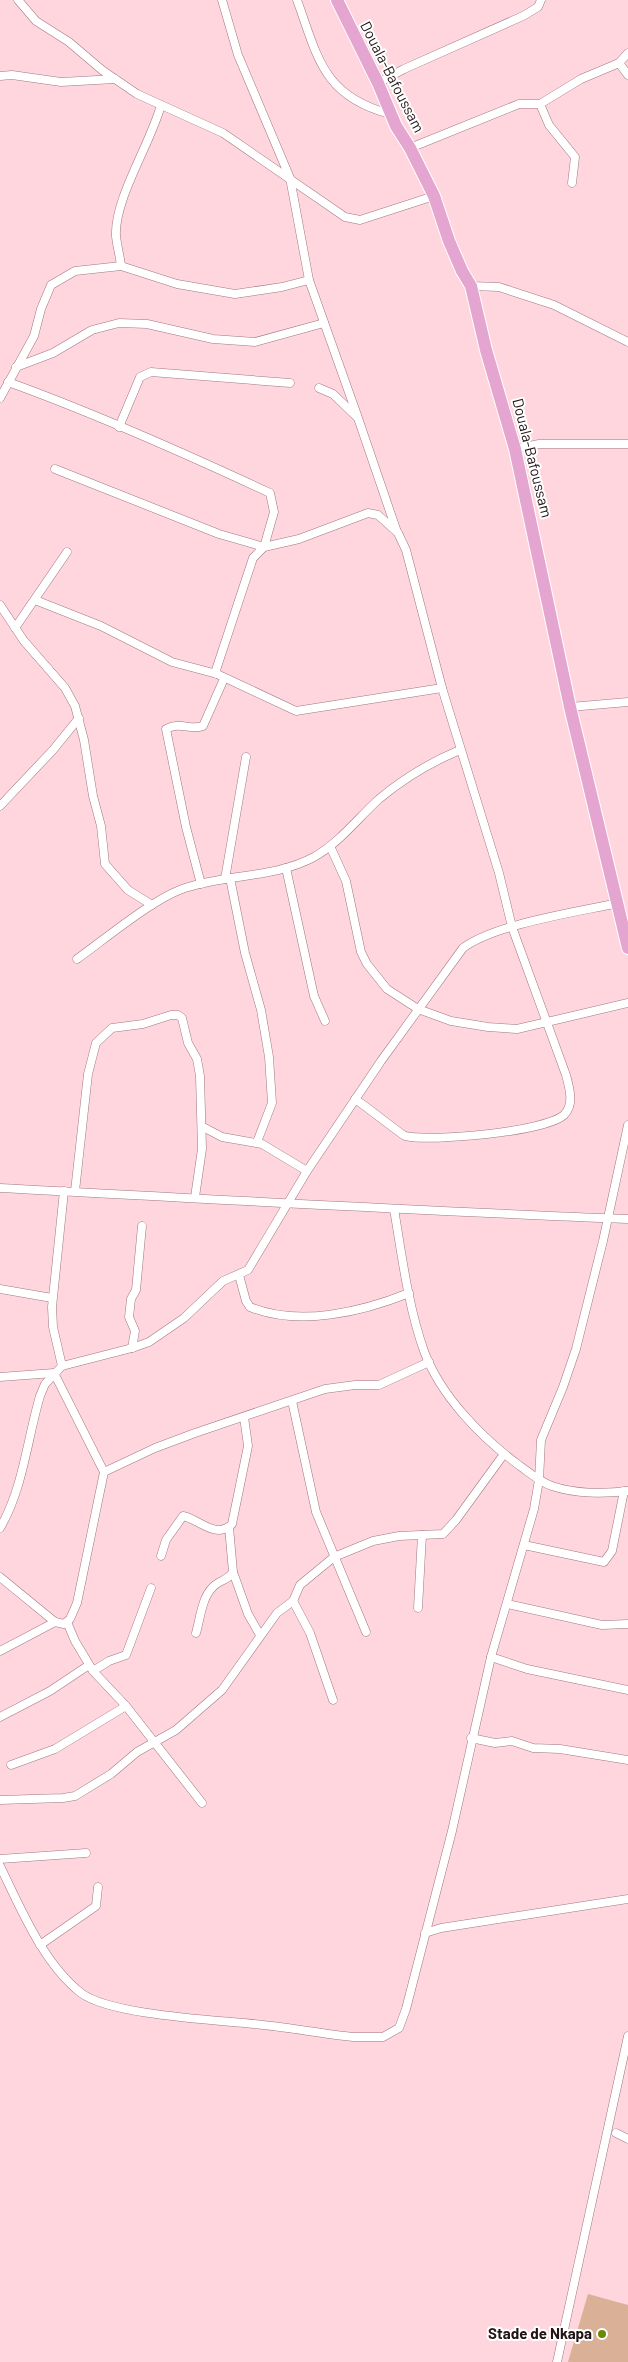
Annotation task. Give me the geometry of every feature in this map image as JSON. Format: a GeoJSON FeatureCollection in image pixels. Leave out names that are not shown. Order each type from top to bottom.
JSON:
{"type":"FeatureCollection","features":[{"type":"Feature","properties":{"kind":"highway","name":"Douala-Bafoussam"},"geometry":{"type":"LineString","coordinates":[[337,0],[378,83],[390,114],[410,148],[434,196],[449,241],[462,272],[471,286],[483,341],[515,449],[570,707],[628,948]]}},
{"type":"Feature","properties":{"kind":"street"},"geometry":{"type":"LineString","coordinates":[[18,0],[36,20],[70,42],[102,70],[137,94],[216,129],[346,217],[354,220],[365,219],[394,207],[434,196]]}},
{"type":"Feature","properties":{"kind":"street"},"geometry":{"type":"LineString","coordinates":[[222,0],[238,54],[290,178],[309,280],[398,533],[406,550],[442,688],[499,873],[512,927],[570,1092],[568,1108],[564,1114],[553,1121],[534,1127],[442,1137],[405,1136],[356,1099]]}},
{"type":"Feature","properties":{"kind":"street"},"geometry":{"type":"LineString","coordinates":[[297,0],[318,58],[338,90],[370,108],[390,114]]}},
{"type":"Feature","properties":{"kind":"street"},"geometry":{"type":"LineString","coordinates":[[378,83],[404,69],[523,16],[538,7],[541,0]]}},
{"type":"Feature","properties":{"kind":"street"},"geometry":{"type":"LineString","coordinates":[[410,148],[519,104],[540,104],[581,79],[619,63],[628,53]]}},
{"type":"Feature","properties":{"kind":"street"},"geometry":{"type":"LineString","coordinates":[[619,63],[628,75]]}},
{"type":"Feature","properties":{"kind":"street"},"geometry":{"type":"LineString","coordinates":[[0,76],[12,75],[61,82],[115,78]]}},
{"type":"Feature","properties":{"kind":"street"},"geometry":{"type":"LineString","coordinates":[[540,104],[549,125],[575,157],[572,183]]}},
{"type":"Feature","properties":{"kind":"street"},"geometry":{"type":"LineString","coordinates":[[122,266],[116,235],[119,211],[155,126],[161,105]]}},
{"type":"Feature","properties":{"kind":"street"},"geometry":{"type":"LineString","coordinates":[[0,398],[34,336],[41,309],[51,285],[75,271],[122,266],[177,284],[235,294],[282,287],[309,280]]}},
{"type":"Feature","properties":{"kind":"street"},"geometry":{"type":"LineString","coordinates":[[471,286],[499,287],[554,305],[628,342]]}},
{"type":"Feature","properties":{"kind":"street"},"geometry":{"type":"LineString","coordinates":[[16,367],[53,353],[92,330],[119,323],[147,324],[213,339],[255,342],[324,323]]}},
{"type":"Feature","properties":{"kind":"street"},"geometry":{"type":"LineString","coordinates":[[119,427],[140,377],[151,372],[290,383]]}},
{"type":"Feature","properties":{"kind":"street"},"geometry":{"type":"LineString","coordinates":[[8,382],[80,408],[270,493],[274,512],[264,547],[253,558],[216,670],[217,674]]}},
{"type":"Feature","properties":{"kind":"street"},"geometry":{"type":"LineString","coordinates":[[319,388],[333,394],[358,418]]}},
{"type":"Feature","properties":{"kind":"street"},"geometry":{"type":"LineString","coordinates":[[515,449],[539,444],[628,444]]}},
{"type":"Feature","properties":{"kind":"street"},"geometry":{"type":"LineString","coordinates":[[55,469],[219,534],[264,547],[299,539],[368,513],[378,515],[398,533]]}},
{"type":"Feature","properties":{"kind":"street"},"geometry":{"type":"LineString","coordinates":[[15,628],[67,552]]}},
{"type":"Feature","properties":{"kind":"street"},"geometry":{"type":"LineString","coordinates":[[35,600],[102,626],[172,662],[217,674],[296,711],[442,688]]}},
{"type":"Feature","properties":{"kind":"street"},"geometry":{"type":"LineString","coordinates":[[0,605],[15,628],[65,688],[79,718],[101,826],[105,864],[128,890],[152,906]]}},
{"type":"Feature","properties":{"kind":"street"},"geometry":{"type":"LineString","coordinates":[[201,884],[180,800],[166,729],[176,724],[196,728],[203,726],[223,681]]}},
{"type":"Feature","properties":{"kind":"street"},"geometry":{"type":"LineString","coordinates":[[570,707],[628,702]]}},
{"type":"Feature","properties":{"kind":"street"},"geometry":{"type":"LineString","coordinates":[[0,806],[53,750],[79,718]]}},
{"type":"Feature","properties":{"kind":"street"},"geometry":{"type":"LineString","coordinates":[[77,959],[178,890],[228,878],[286,868],[313,857],[330,846],[391,790],[419,771],[460,750]]}},
{"type":"Feature","properties":{"kind":"street"},"geometry":{"type":"LineString","coordinates":[[246,757],[228,878],[245,953],[261,1010],[271,1083],[272,1103],[257,1142]]}},
{"type":"Feature","properties":{"kind":"street"},"geometry":{"type":"LineString","coordinates":[[330,846],[346,881],[362,952],[367,964],[387,989],[418,1009],[451,1021],[504,1029],[523,1029],[546,1021],[628,1003]]}},
{"type":"Feature","properties":{"kind":"street"},"geometry":{"type":"LineString","coordinates":[[286,868],[314,996],[325,1021]]}},
{"type":"Feature","properties":{"kind":"street"},"geometry":{"type":"LineString","coordinates":[[0,1528],[8,1515],[15,1495],[40,1396],[45,1384],[54,1372],[62,1366],[132,1348],[163,1334],[184,1318],[223,1281],[239,1275],[252,1266],[307,1171],[418,1009],[464,948],[482,937],[512,927],[618,903]]}},
{"type":"Feature","properties":{"kind":"street"},"geometry":{"type":"LineString","coordinates":[[75,1191],[88,1074],[96,1043],[112,1028],[143,1024],[171,1015],[178,1015],[182,1018],[188,1043],[197,1059],[203,1127],[200,1169],[195,1197]]}},
{"type":"Feature","properties":{"kind":"street"},"geometry":{"type":"LineString","coordinates":[[0,1866],[40,1945],[66,1978],[81,1993],[105,2004],[191,2018],[265,2025],[345,2037],[383,2037],[399,2028],[406,2009],[452,1831],[471,1738],[491,1656],[524,1545],[540,1480],[541,1440],[563,1387],[576,1349],[608,1218],[628,1125]]}},
{"type":"Feature","properties":{"kind":"street"},"geometry":{"type":"LineString","coordinates":[[203,1127],[222,1137],[257,1142],[268,1146],[307,1171]]}},
{"type":"Feature","properties":{"kind":"street"},"geometry":{"type":"LineString","coordinates":[[0,1188],[394,1209],[628,1218]]}},
{"type":"Feature","properties":{"kind":"street"},"geometry":{"type":"LineString","coordinates":[[62,1366],[53,1326],[52,1298],[64,1191]]}},
{"type":"Feature","properties":{"kind":"street"},"geometry":{"type":"LineString","coordinates":[[394,1209],[409,1293],[429,1362],[475,1428],[504,1454],[540,1480],[552,1486],[598,1492],[626,1491],[612,1552],[604,1562],[524,1545]]}},
{"type":"Feature","properties":{"kind":"street"},"geometry":{"type":"LineString","coordinates":[[132,1348],[135,1331],[129,1317],[131,1299],[136,1290],[142,1226]]}},
{"type":"Feature","properties":{"kind":"street"},"geometry":{"type":"LineString","coordinates":[[239,1275],[246,1301],[250,1307],[292,1316],[358,1310],[375,1306],[409,1293]]}},
{"type":"Feature","properties":{"kind":"street"},"geometry":{"type":"LineString","coordinates":[[0,1289],[52,1298]]}},
{"type":"Feature","properties":{"kind":"street"},"geometry":{"type":"LineString","coordinates":[[104,1472],[176,1439],[339,1386],[379,1385],[429,1362]]}},
{"type":"Feature","properties":{"kind":"street"},"geometry":{"type":"LineString","coordinates":[[0,1377],[54,1372]]}},
{"type":"Feature","properties":{"kind":"street"},"geometry":{"type":"LineString","coordinates":[[0,1577],[8,1585],[41,1608],[55,1622],[64,1624],[72,1615],[81,1590],[104,1472],[54,1372]]}},
{"type":"Feature","properties":{"kind":"street"},"geometry":{"type":"LineString","coordinates":[[292,1400],[311,1495],[322,1529],[366,1632]]}},
{"type":"Feature","properties":{"kind":"street"},"geometry":{"type":"LineString","coordinates":[[244,1417],[249,1440],[248,1453],[234,1519],[229,1527],[233,1572],[248,1614],[260,1635]]}},
{"type":"Feature","properties":{"kind":"street"},"geometry":{"type":"LineString","coordinates":[[0,1800],[75,1796],[111,1774],[137,1752],[155,1744],[176,1730],[222,1690],[277,1613],[292,1601],[300,1585],[334,1557],[373,1541],[422,1535],[440,1535],[446,1532],[504,1454]]}},
{"type":"Feature","properties":{"kind":"street"},"geometry":{"type":"LineString","coordinates":[[161,1556],[166,1540],[183,1516],[216,1530],[229,1527]]}},
{"type":"Feature","properties":{"kind":"street"},"geometry":{"type":"LineString","coordinates":[[418,1608],[422,1535]]}},
{"type":"Feature","properties":{"kind":"street"},"geometry":{"type":"LineString","coordinates":[[196,1633],[205,1598],[211,1588],[230,1578],[233,1572]]}},
{"type":"Feature","properties":{"kind":"street"},"geometry":{"type":"LineString","coordinates":[[0,1589],[8,1585]]}},
{"type":"Feature","properties":{"kind":"street"},"geometry":{"type":"LineString","coordinates":[[0,1717],[91,1668],[126,1655],[151,1588]]}},
{"type":"Feature","properties":{"kind":"street"},"geometry":{"type":"LineString","coordinates":[[292,1601],[310,1633],[333,1700]]}},
{"type":"Feature","properties":{"kind":"street"},"geometry":{"type":"LineString","coordinates":[[507,1604],[602,1625],[628,1624]]}},
{"type":"Feature","properties":{"kind":"street"},"geometry":{"type":"LineString","coordinates":[[0,1650],[55,1622]]}},
{"type":"Feature","properties":{"kind":"street"},"geometry":{"type":"LineString","coordinates":[[67,1622],[91,1668],[126,1706],[202,1804]]}},
{"type":"Feature","properties":{"kind":"street"},"geometry":{"type":"LineString","coordinates":[[491,1656],[527,1669],[628,1690]]}},
{"type":"Feature","properties":{"kind":"street"},"geometry":{"type":"LineString","coordinates":[[11,1764],[54,1749],[126,1706]]}},
{"type":"Feature","properties":{"kind":"street"},"geometry":{"type":"LineString","coordinates":[[471,1738],[495,1743],[512,1741],[534,1748],[560,1749],[628,1760]]}},
{"type":"Feature","properties":{"kind":"street"},"geometry":{"type":"LineString","coordinates":[[0,1859],[86,1853]]}},
{"type":"Feature","properties":{"kind":"street"},"geometry":{"type":"LineString","coordinates":[[40,1945],[96,1906],[98,1887]]}},
{"type":"Feature","properties":{"kind":"street"},"geometry":{"type":"LineString","coordinates":[[425,1933],[440,1928],[628,1899]]}},
{"type":"Feature","properties":{"kind":"street"},"geometry":{"type":"LineString","coordinates":[[430,1913],[440,1928]]}},
{"type":"Feature","properties":{"kind":"street"},"geometry":{"type":"LineString","coordinates":[[557,2362],[628,2036]]}},
{"type":"Feature","properties":{"kind":"street"},"geometry":{"type":"LineString","coordinates":[[616,2133],[628,2139]]}},
{"type":"Feature","properties":{"kind":"shaded area","name":"Stade de Nkapa"},"geometry":{"type":"Polygon","coordinates":[[[588,2294],[628,2305],[628,2362],[568,2362],[588,2294]]]}},
{"type":"Feature","properties":{"kind":"place","name":"Stade de Nkapa"},"geometry":{"type":"Point","coordinates":[602,2334]}}]}
